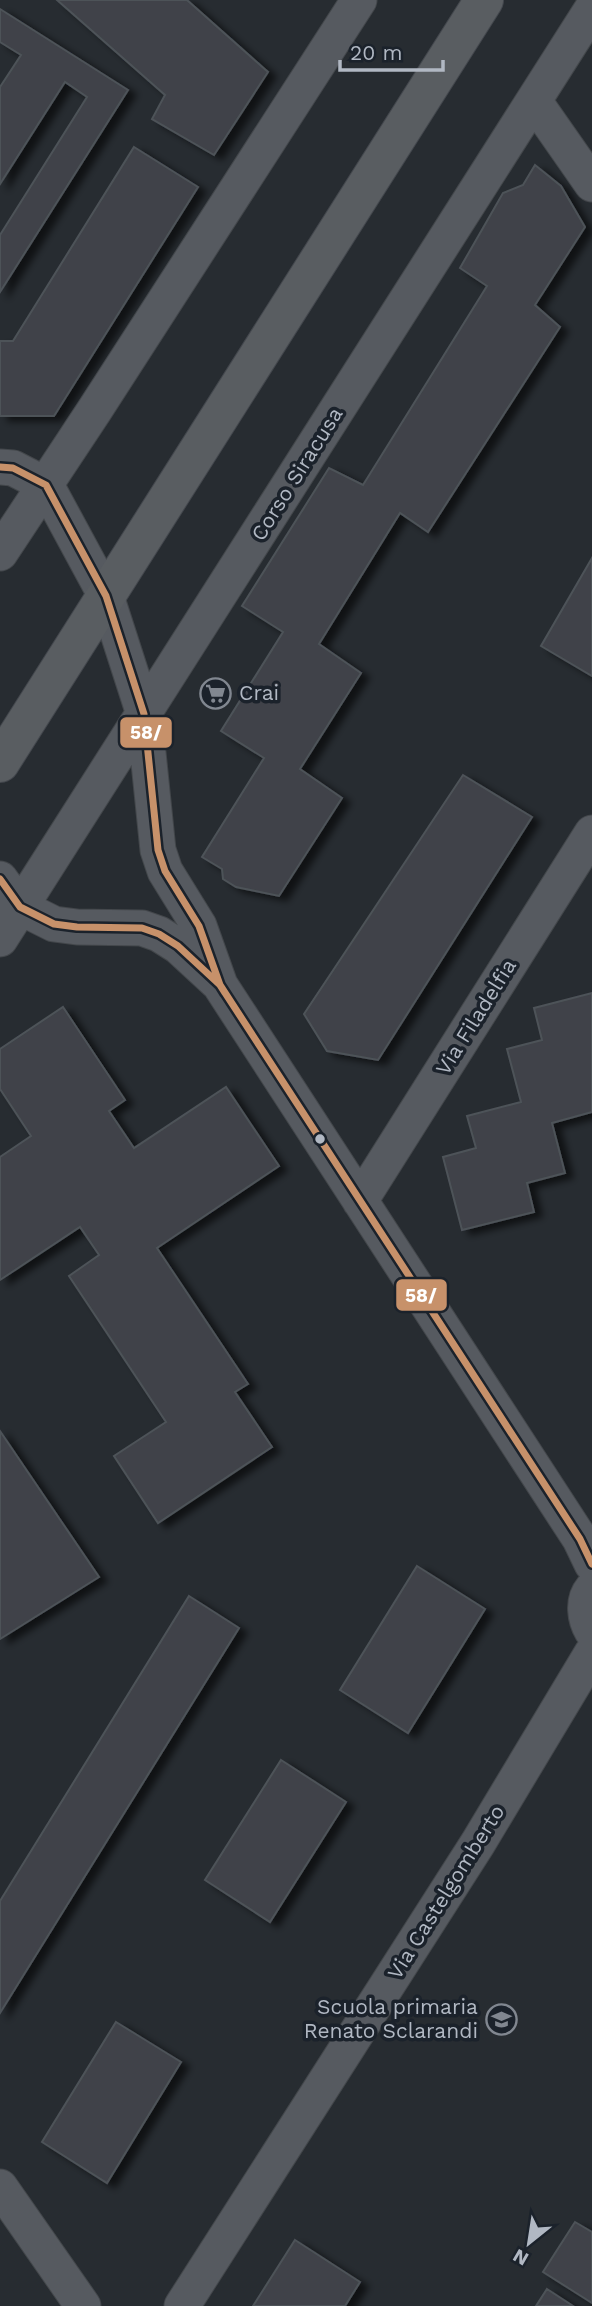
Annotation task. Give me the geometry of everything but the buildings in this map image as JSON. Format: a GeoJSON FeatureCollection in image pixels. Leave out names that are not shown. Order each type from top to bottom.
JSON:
{"type":"FeatureCollection","features":[{"type":"Feature","properties":{"kind":"main road"},"geometry":{"type":"LineString","coordinates":[[0,763],[484,0]]}},
{"type":"Feature","properties":{"kind":"street"},"geometry":{"type":"LineString","coordinates":[[0,553],[359,0]]}},
{"type":"Feature","properties":{"kind":"street","name":"Corso Siracusa"},"geometry":{"type":"LineString","coordinates":[[0,939],[10,906],[144,714],[592,9]]}},
{"type":"Feature","properties":{"kind":"street"},"geometry":{"type":"LineString","coordinates":[[534,101],[592,184]]}},
{"type":"Feature","properties":{"kind":"street"},"geometry":{"type":"LineString","coordinates":[[0,467],[13,468],[46,485],[106,596],[144,714],[158,849],[165,871],[199,926],[220,985],[580,1539],[592,1564]]}},
{"type":"Feature","properties":{"kind":"street","name":"Via Filadelfia"},"geometry":{"type":"LineString","coordinates":[[360,1201],[592,833]]}},
{"type":"Feature","properties":{"kind":"street"},"geometry":{"type":"LineString","coordinates":[[0,878],[10,906],[54,924],[142,928],[150,931],[178,946],[220,985]]}},
{"type":"Feature","properties":{"kind":"street"},"geometry":{"type":"LineString","coordinates":[[592,1589],[588,1594],[585,1613],[592,1632]]}},
{"type":"Feature","properties":{"kind":"street","name":"Via Castelgomberto"},"geometry":{"type":"LineString","coordinates":[[182,2306],[478,1843],[592,1653]]}},
{"type":"Feature","properties":{"kind":"street"},"geometry":{"type":"LineString","coordinates":[[0,2187],[83,2306]]}},
{"type":"Feature","properties":{"kind":"transit line","name":"58/"},"geometry":{"type":"LineString","coordinates":[[0,467],[13,468],[46,485],[106,596],[144,714],[158,850],[165,871],[199,926],[220,985],[580,1539],[592,1564]]}},
{"type":"Feature","properties":{"kind":"transit line","name":"58/"},"geometry":{"type":"LineString","coordinates":[[0,879],[20,907],[54,924],[142,928],[159,934],[178,946],[220,985],[225,993]]}},
{"type":"Feature","properties":{"kind":"place","name":"Crai"},"geometry":{"type":"Point","coordinates":[216,693]}},
{"type":"Feature","properties":{"kind":"place","name":"Scuola primaria Renato Sclarandi"},"geometry":{"type":"Point","coordinates":[501,2019]}}]}
